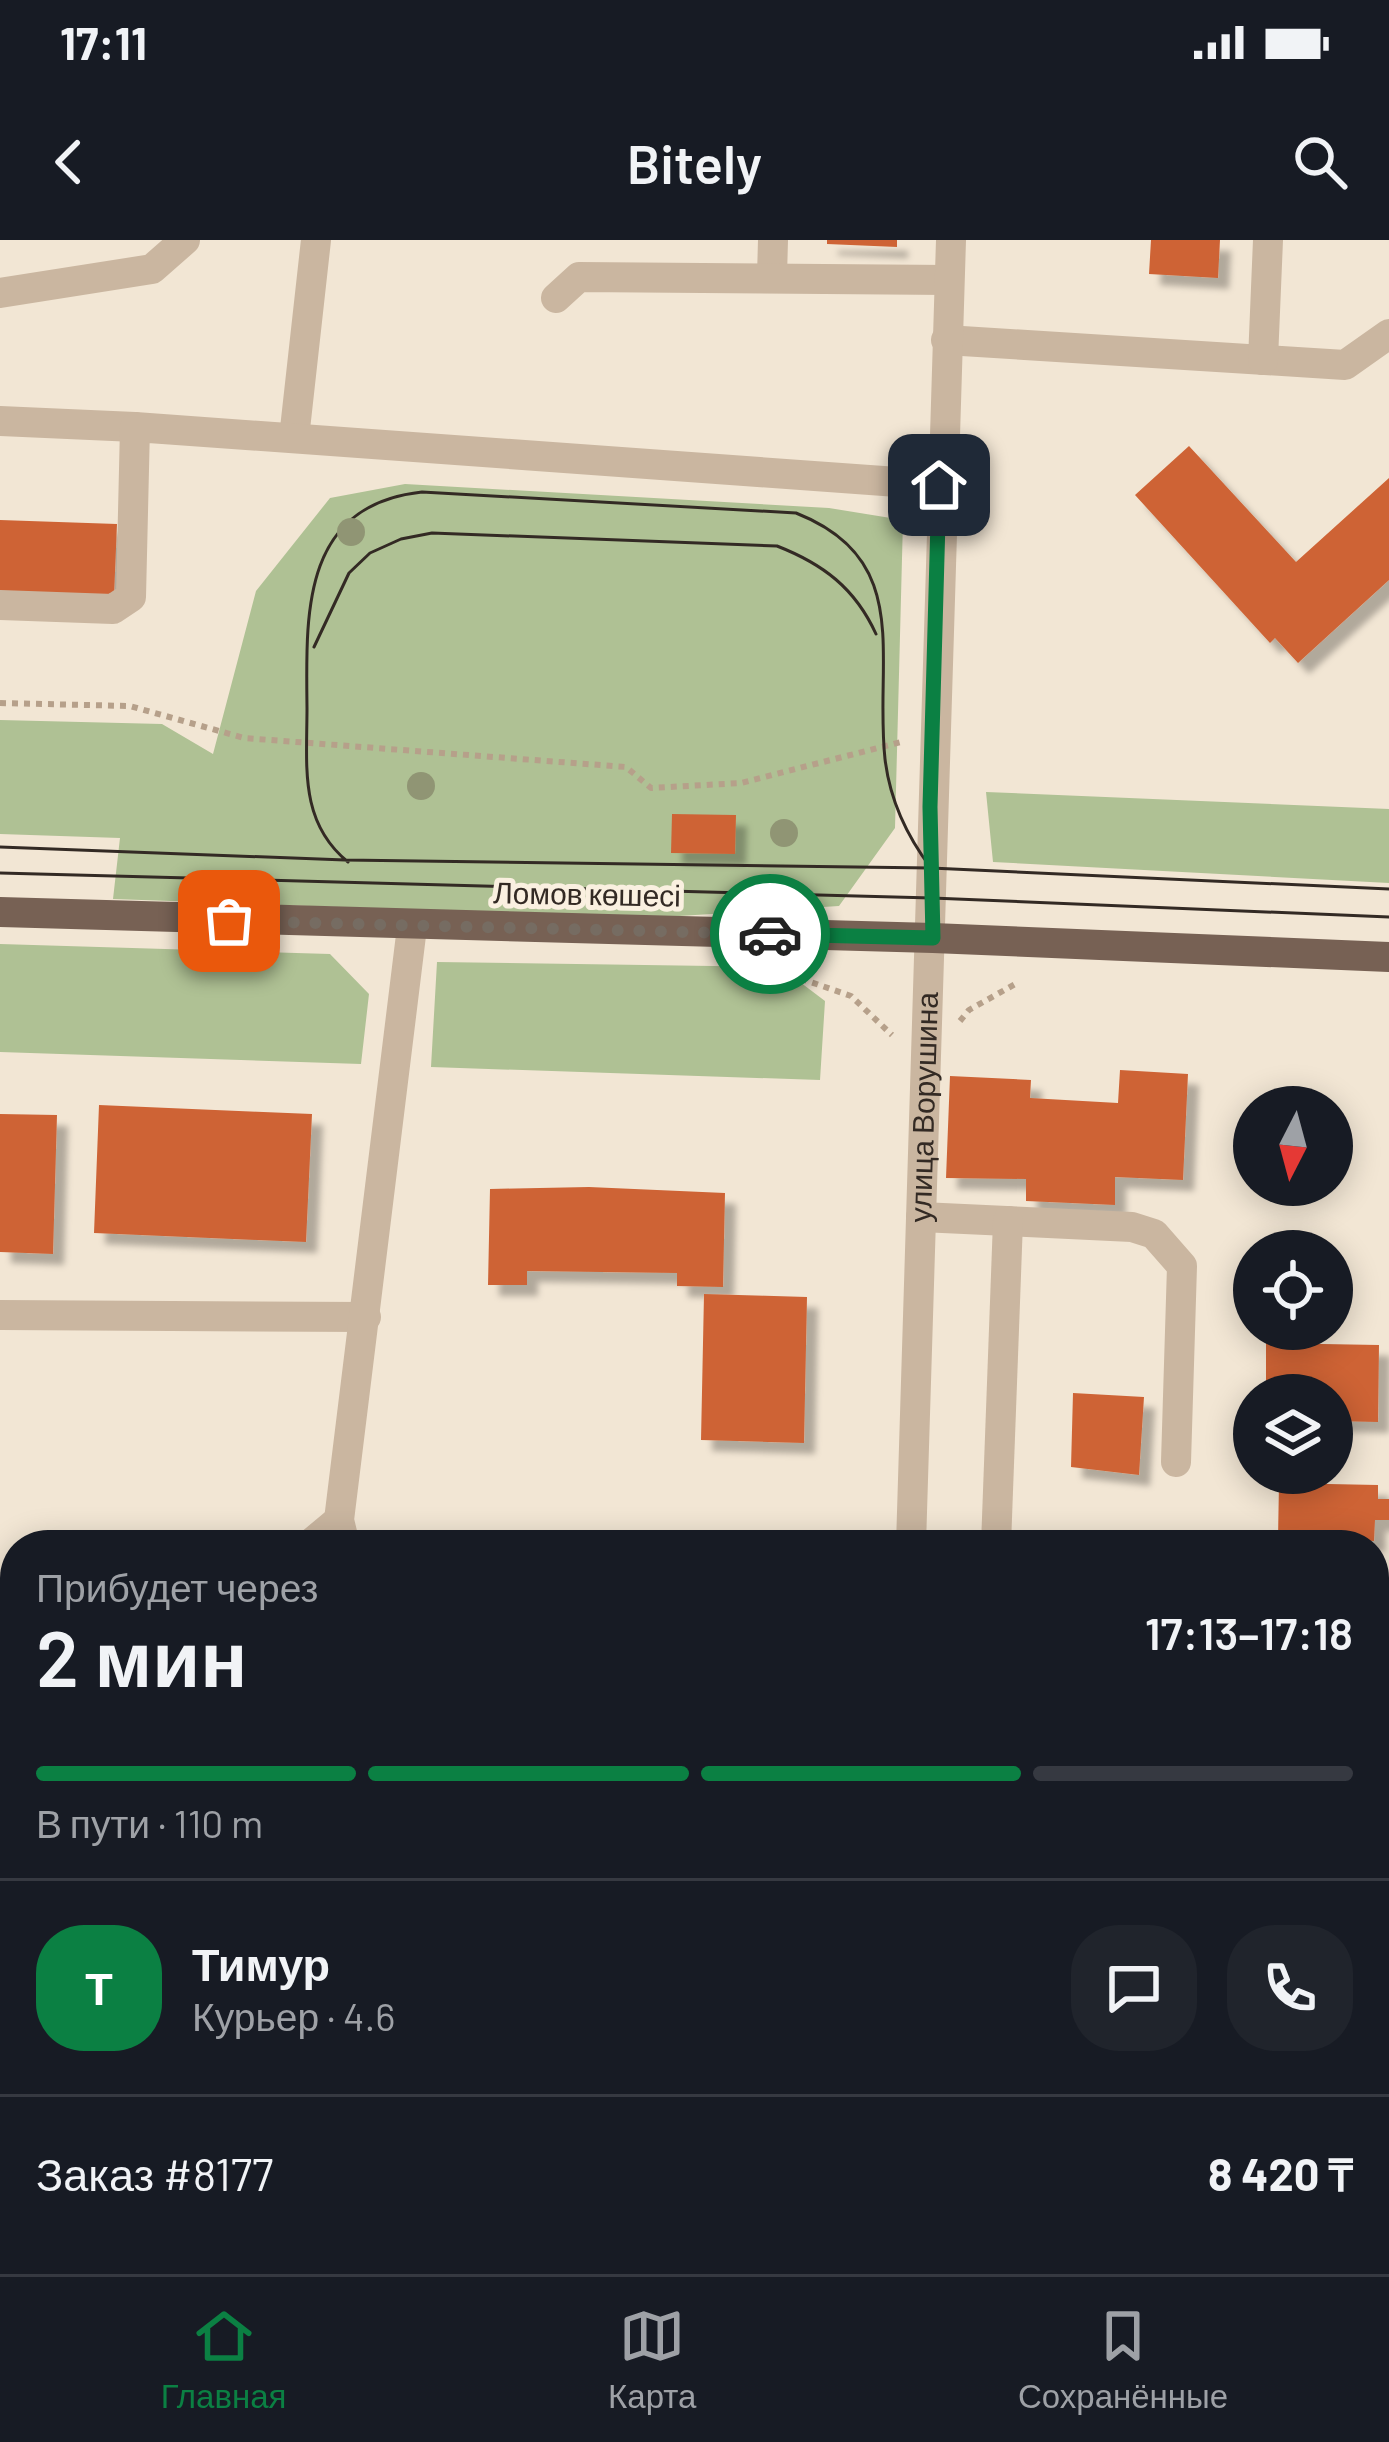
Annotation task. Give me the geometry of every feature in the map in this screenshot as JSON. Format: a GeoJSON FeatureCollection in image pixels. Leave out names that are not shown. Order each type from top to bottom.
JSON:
{"type":"FeatureCollection","features":[{"type":"Feature","properties":{"kind":"main road","name":"Ломов көшесі"},"geometry":{"type":"LineString","coordinates":[[0,912],[933,938],[1389,957]]}},
{"type":"Feature","properties":{"kind":"street"},"geometry":{"type":"LineString","coordinates":[[0,293],[152,269],[185,240]]}},
{"type":"Feature","properties":{"kind":"street"},"geometry":{"type":"LineString","coordinates":[[294,438],[316,240]]}},
{"type":"Feature","properties":{"kind":"street"},"geometry":{"type":"LineString","coordinates":[[772,276],[773,240]]}},
{"type":"Feature","properties":{"kind":"street","name":"улица Ворушина"},"geometry":{"type":"LineString","coordinates":[[911,1530],[933,938],[930,807],[939,485],[951,240]]}},
{"type":"Feature","properties":{"kind":"street"},"geometry":{"type":"LineString","coordinates":[[1263,360],[1268,240]]}},
{"type":"Feature","properties":{"kind":"street"},"geometry":{"type":"LineString","coordinates":[[556,298],[579,277],[949,280]]}},
{"type":"Feature","properties":{"kind":"street"},"geometry":{"type":"LineString","coordinates":[[946,340],[1345,365],[1389,334]]}},
{"type":"Feature","properties":{"kind":"street"},"geometry":{"type":"LineString","coordinates":[[0,421],[939,485]]}},
{"type":"Feature","properties":{"kind":"street"},"geometry":{"type":"LineString","coordinates":[[0,605],[112,610],[131,597],[135,427]]}},
{"type":"Feature","properties":{"kind":"street"},"geometry":{"type":"LineString","coordinates":[[342,1530],[412,927]]}},
{"type":"Feature","properties":{"kind":"street"},"geometry":{"type":"LineString","coordinates":[[921,1217],[1132,1227],[1170,1247],[1182,1266],[1176,1462]]}},
{"type":"Feature","properties":{"kind":"street"},"geometry":{"type":"LineString","coordinates":[[997,1530],[1008,1221]]}},
{"type":"Feature","properties":{"kind":"street"},"geometry":{"type":"LineString","coordinates":[[0,1315],[366,1317]]}},
{"type":"Feature","properties":{"kind":"path"},"geometry":{"type":"LineString","coordinates":[[0,703],[130,706],[244,738],[626,767],[652,788],[741,783],[901,742]]}},
{"type":"Feature","properties":{"kind":"path"},"geometry":{"type":"LineString","coordinates":[[741,976],[799,977],[850,996],[898,1038]]}},
{"type":"Feature","properties":{"kind":"path"},"geometry":{"type":"LineString","coordinates":[[958,1024],[969,1010],[1017,983]]}},
{"type":"Feature","properties":{"kind":"green space"},"geometry":{"type":"Polygon","coordinates":[[[405,484],[829,508],[903,520],[895,828],[839,906],[647,918],[113,899],[120,838],[0,834],[0,720],[162,724],[213,754],[256,591],[330,498],[405,484]]]}},
{"type":"Feature","properties":{"kind":"green space"},"geometry":{"type":"Polygon","coordinates":[[[986,792],[1389,809],[1389,883],[993,862],[986,792]]]}},
{"type":"Feature","properties":{"kind":"green space"},"geometry":{"type":"Polygon","coordinates":[[[0,944],[330,954],[369,994],[361,1064],[0,1052],[0,944]]]}},
{"type":"Feature","properties":{"kind":"green space"},"geometry":{"type":"Polygon","coordinates":[[[437,962],[780,967],[825,1001],[820,1080],[431,1067],[437,962]]]}},
{"type":"Feature","properties":{"kind":"building"},"geometry":{"type":"Polygon","coordinates":[[[827,240],[897,240],[897,247],[827,244],[827,240]]]}},
{"type":"Feature","properties":{"kind":"building"},"geometry":{"type":"Polygon","coordinates":[[[1151,240],[1220,240],[1218,278],[1149,274],[1151,240]]]}},
{"type":"Feature","properties":{"kind":"building"},"geometry":{"type":"Polygon","coordinates":[[[1189,446],[1296,562],[1389,478],[1389,580],[1298,663],[1275,638],[1270,643],[1135,495],[1189,446]]]}},
{"type":"Feature","properties":{"kind":"building"},"geometry":{"type":"Polygon","coordinates":[[[0,520],[117,524],[114,596],[0,591],[0,520]]]}},
{"type":"Feature","properties":{"kind":"building"},"geometry":{"type":"Polygon","coordinates":[[[672,814],[736,815],[735,854],[671,853],[672,814]]]}},
{"type":"Feature","properties":{"kind":"building"},"geometry":{"type":"Polygon","coordinates":[[[1120,1070],[1188,1074],[1183,1180],[1115,1177],[1115,1205],[1026,1201],[1026,1179],[946,1178],[950,1076],[1031,1080],[1030,1098],[1118,1103],[1120,1070]]]}},
{"type":"Feature","properties":{"kind":"building"},"geometry":{"type":"Polygon","coordinates":[[[99,1105],[312,1114],[306,1242],[94,1233],[99,1105]]]}},
{"type":"Feature","properties":{"kind":"building"},"geometry":{"type":"Polygon","coordinates":[[[0,1114],[57,1115],[53,1254],[0,1252],[0,1114]]]}},
{"type":"Feature","properties":{"kind":"building"},"geometry":{"type":"Polygon","coordinates":[[[589,1187],[725,1193],[723,1287],[677,1286],[677,1273],[527,1271],[527,1285],[488,1285],[490,1189],[589,1187]]]}},
{"type":"Feature","properties":{"kind":"building"},"geometry":{"type":"Polygon","coordinates":[[[704,1294],[807,1297],[804,1443],[701,1440],[704,1294]]]}},
{"type":"Feature","properties":{"kind":"building"},"geometry":{"type":"Polygon","coordinates":[[[1353,1345],[1379,1345],[1378,1422],[1353,1421],[1353,1374],[1266,1374],[1266,1350],[1353,1350],[1353,1345]]]}},
{"type":"Feature","properties":{"kind":"building"},"geometry":{"type":"Polygon","coordinates":[[[1073,1393],[1144,1397],[1139,1475],[1071,1467],[1073,1393]]]}},
{"type":"Feature","properties":{"kind":"building"},"geometry":{"type":"Polygon","coordinates":[[[1353,1484],[1378,1485],[1378,1499],[1389,1499],[1389,1520],[1375,1520],[1375,1530],[1278,1530],[1279,1494],[1353,1494],[1353,1484]]]}},
{"type":"Feature","properties":{"kind":"tram line"},"geometry":{"type":"LineString","coordinates":[[348,862],[321,829],[309,792],[311,602],[332,541],[353,518],[382,501],[422,492],[796,513],[834,533],[859,557],[874,585],[881,616],[887,774],[900,817],[931,868]]}},
{"type":"Feature","properties":{"kind":"tram line"},"geometry":{"type":"LineString","coordinates":[[314,647],[349,573],[370,553],[401,539],[432,533],[777,546],[836,580],[858,603],[876,634]]}},
{"type":"Feature","properties":{"kind":"tram line"},"geometry":{"type":"LineString","coordinates":[[0,847],[345,860],[931,868],[1389,889]]}},
{"type":"Feature","properties":{"kind":"tram line"},"geometry":{"type":"LineString","coordinates":[[0,873],[932,898],[1389,917]]}},
{"type":"Feature","properties":{"kind":"way so far"},"geometry":{"type":"LineString","coordinates":[[229,921],[770,934]]}},
{"type":"Feature","properties":{"kind":"route"},"geometry":{"type":"LineString","coordinates":[[770,934],[933,938],[930,807],[939,485]]}}]}
